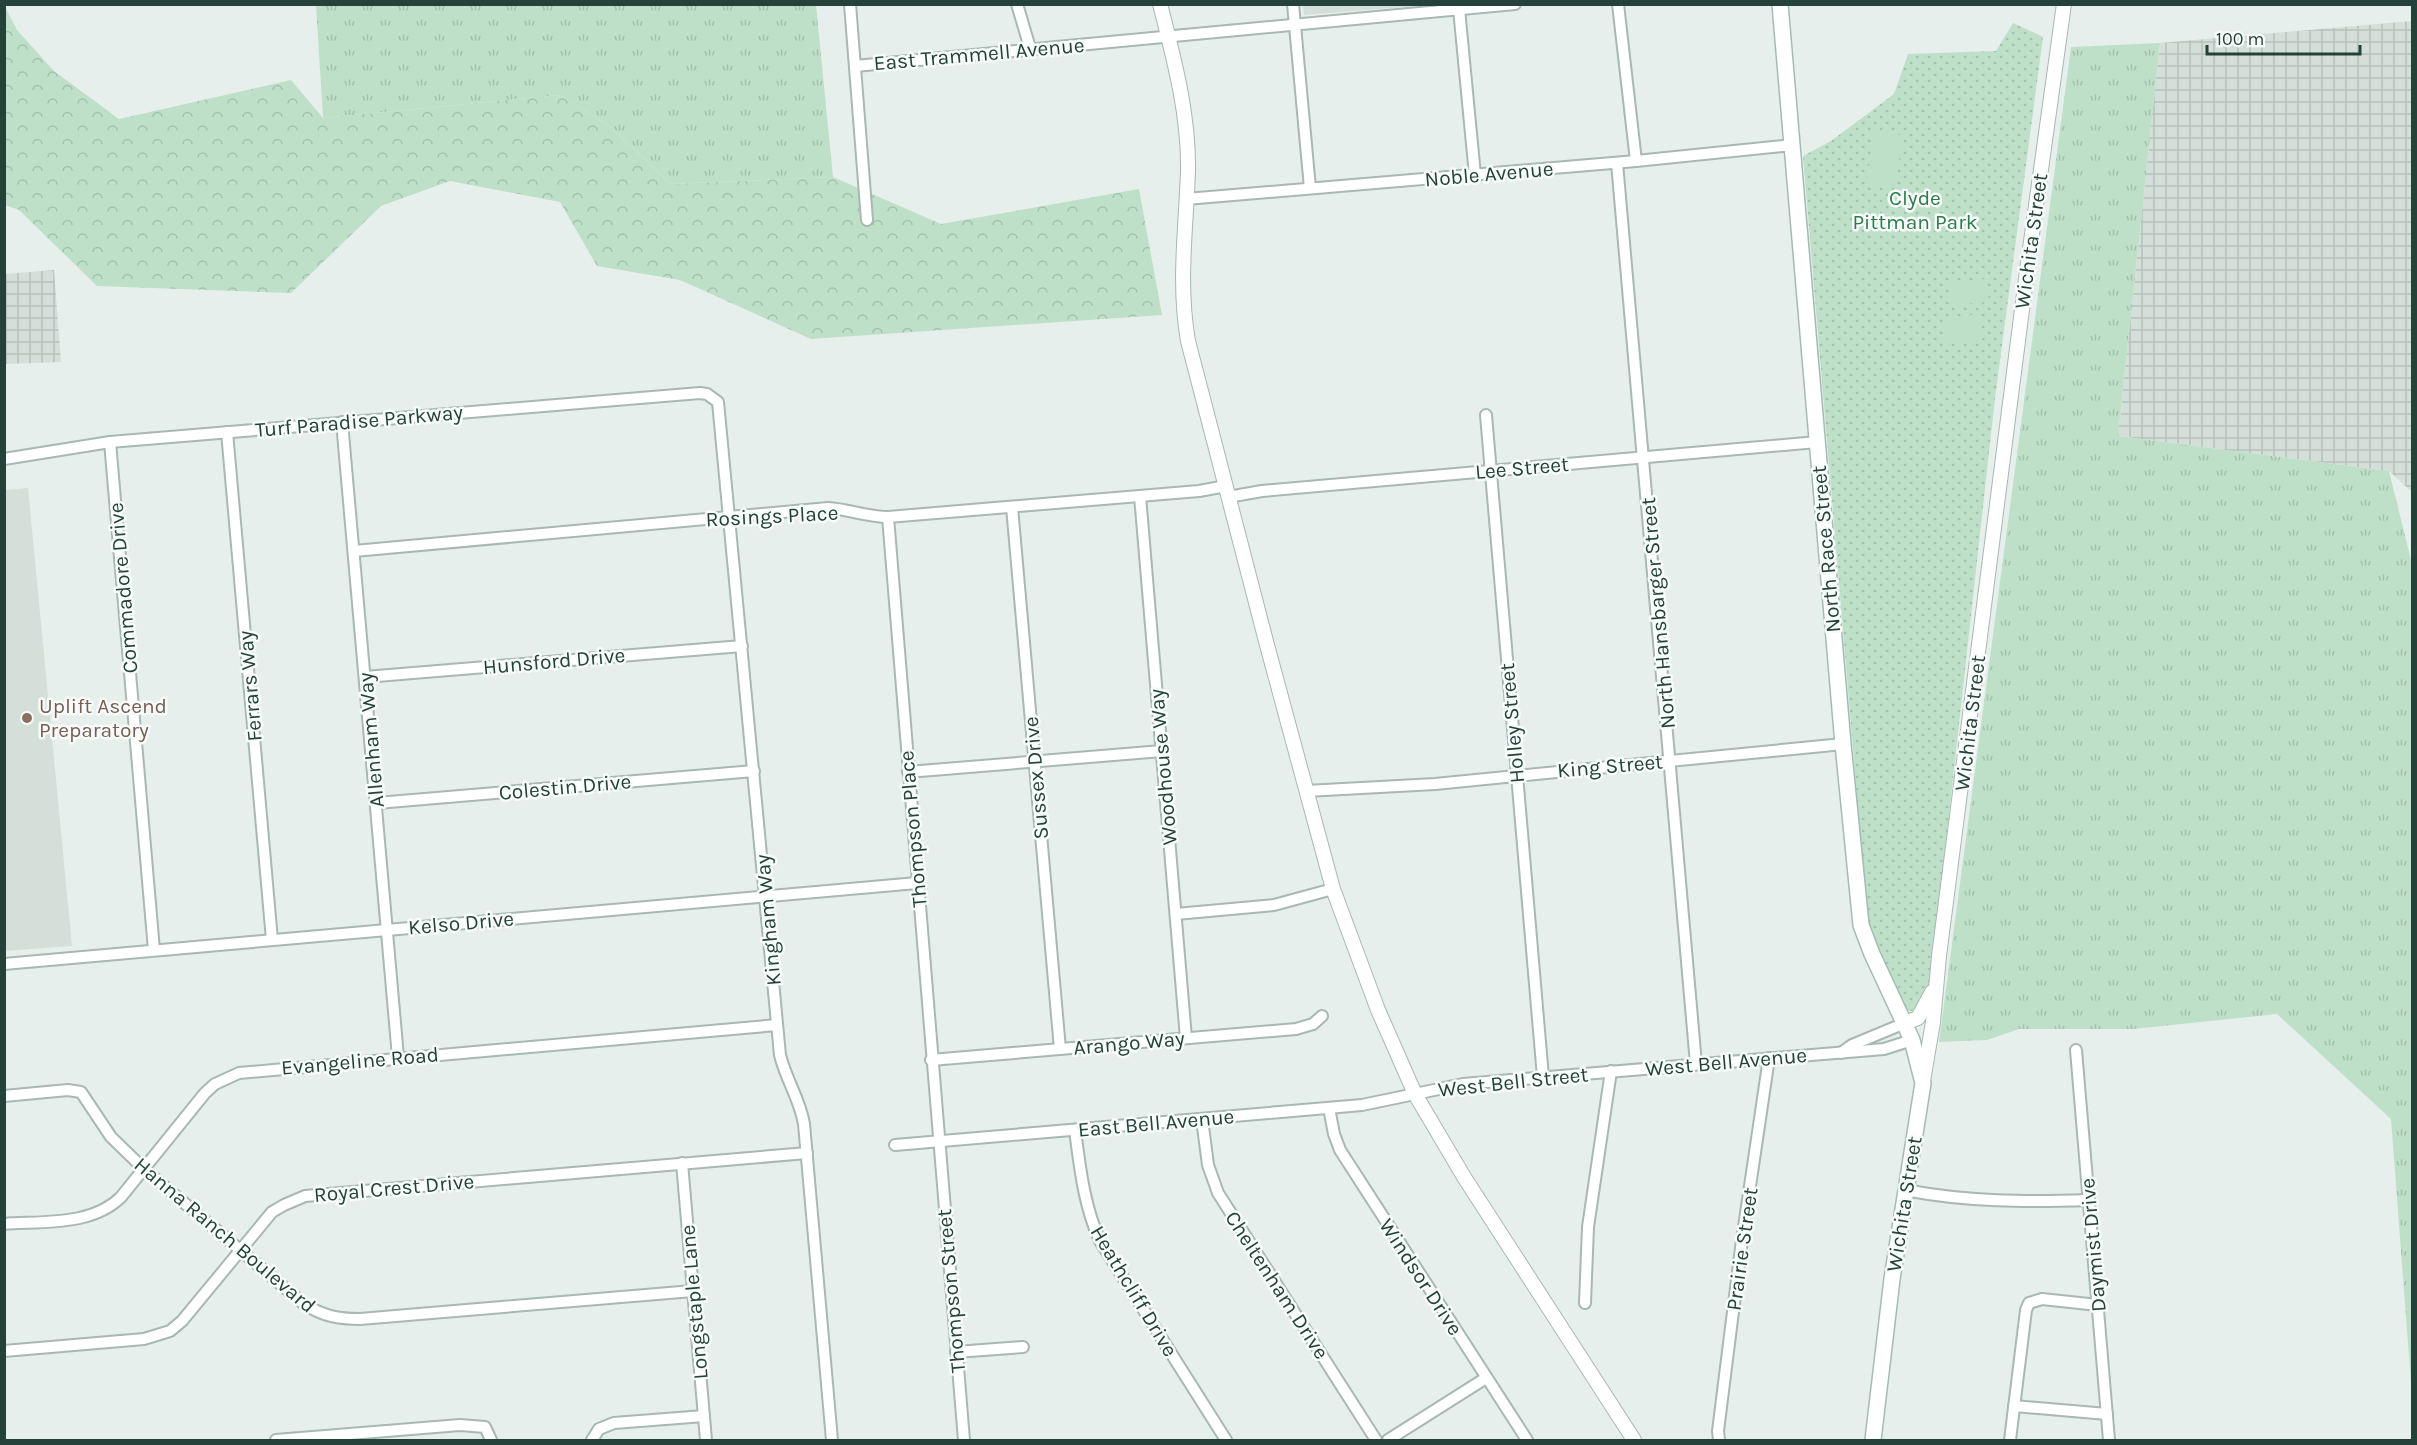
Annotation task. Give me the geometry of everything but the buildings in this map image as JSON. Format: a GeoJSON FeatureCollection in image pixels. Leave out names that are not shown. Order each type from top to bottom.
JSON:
{"type":"FeatureCollection","features":[{"type":"Feature","properties":{"kind":"main road","name":"North Race Street"},"geometry":{"type":"LineString","coordinates":[[1780,4],[1843,744],[1862,925],[1872,954],[1912,1040],[1923,1083]]}},
{"type":"Feature","properties":{"kind":"main road","name":"Wichita Street"},"geometry":{"type":"LineString","coordinates":[[1873,1440],[1905,1190],[1923,1083]]}},
{"type":"Feature","properties":{"kind":"street"},"geometry":{"type":"LineString","coordinates":[[850,4],[867,220]]}},
{"type":"Feature","properties":{"kind":"street"},"geometry":{"type":"LineString","coordinates":[[1017,4],[1030,48]]}},
{"type":"Feature","properties":{"kind":"street"},"geometry":{"type":"LineString","coordinates":[[1160,4],[1184,109],[1188,162],[1182,253],[1183,311],[1188,340],[1333,890],[1378,1010],[1415,1094],[1464,1177],[1634,1440]]}},
{"type":"Feature","properties":{"kind":"street"},"geometry":{"type":"LineString","coordinates":[[1293,4],[1310,188]]}},
{"type":"Feature","properties":{"kind":"street","name":"East Trammell Avenue"},"geometry":{"type":"LineString","coordinates":[[855,66],[1515,4]]}},
{"type":"Feature","properties":{"kind":"street"},"geometry":{"type":"LineString","coordinates":[[1618,4],[1636,161]]}},
{"type":"Feature","properties":{"kind":"street","name":"Wichita Street"},"geometry":{"type":"LineString","coordinates":[[1923,1083],[1933,1022],[2028,263],[2064,4]]}},
{"type":"Feature","properties":{"kind":"street"},"geometry":{"type":"LineString","coordinates":[[1459,9],[1474,175]]}},
{"type":"Feature","properties":{"kind":"street","name":"Noble Avenue"},"geometry":{"type":"LineString","coordinates":[[1186,199],[1617,163],[1793,145]]}},
{"type":"Feature","properties":{"kind":"street","name":"North Hansbarger Street"},"geometry":{"type":"LineString","coordinates":[[1617,163],[1696,1064]]}},
{"type":"Feature","properties":{"kind":"street","name":"Turf Paradise Parkway"},"geometry":{"type":"LineString","coordinates":[[4,459],[110,442],[700,393],[714,397]]}},
{"type":"Feature","properties":{"kind":"street","name":"Kingham Way"},"geometry":{"type":"LineString","coordinates":[[714,397],[720,409],[777,1025],[783,1070],[802,1111],[832,1440]]}},
{"type":"Feature","properties":{"kind":"street","name":"Holley Street"},"geometry":{"type":"LineString","coordinates":[[1486,415],[1543,1077]]}},
{"type":"Feature","properties":{"kind":"street","name":"Allenham Way"},"geometry":{"type":"LineString","coordinates":[[342,422],[398,1057]]}},
{"type":"Feature","properties":{"kind":"street","name":"Ferrars Way"},"geometry":{"type":"LineString","coordinates":[[227,432],[272,940]]}},
{"type":"Feature","properties":{"kind":"street","name":"Commadore Drive"},"geometry":{"type":"LineString","coordinates":[[110,442],[154,950]]}},
{"type":"Feature","properties":{"kind":"street","name":"Lee Street"},"geometry":{"type":"LineString","coordinates":[[1227,491],[1262,491],[1817,442]]}},
{"type":"Feature","properties":{"kind":"street","name":"Rosings Place"},"geometry":{"type":"LineString","coordinates":[[354,551],[828,508],[845,510],[863,516],[888,517],[1199,491],[1227,491]]}},
{"type":"Feature","properties":{"kind":"street","name":"Woodhouse Way"},"geometry":{"type":"LineString","coordinates":[[1140,496],[1186,1038]]}},
{"type":"Feature","properties":{"kind":"street","name":"Sussex Drive"},"geometry":{"type":"LineString","coordinates":[[1012,507],[1060,1049]]}},
{"type":"Feature","properties":{"kind":"street","name":"Thompson Place"},"geometry":{"type":"LineString","coordinates":[[888,517],[938,1141]]}},
{"type":"Feature","properties":{"kind":"street","name":"Hunsford Drive"},"geometry":{"type":"LineString","coordinates":[[365,677],[742,646]]}},
{"type":"Feature","properties":{"kind":"street","name":"King Street"},"geometry":{"type":"LineString","coordinates":[[1306,791],[1435,784],[1843,744]]}},
{"type":"Feature","properties":{"kind":"street"},"geometry":{"type":"LineString","coordinates":[[908,772],[1162,751]]}},
{"type":"Feature","properties":{"kind":"street","name":"Colestin Drive"},"geometry":{"type":"LineString","coordinates":[[377,803],[754,771]]}},
{"type":"Feature","properties":{"kind":"street","name":"Kelso Drive"},"geometry":{"type":"LineString","coordinates":[[4,964],[917,883]]}},
{"type":"Feature","properties":{"kind":"street"},"geometry":{"type":"LineString","coordinates":[[1176,914],[1274,905],[1333,890]]}},
{"type":"Feature","properties":{"kind":"street"},"geometry":{"type":"LineString","coordinates":[[1905,1023],[1918,1018],[1927,1005],[1937,982]]}},
{"type":"Feature","properties":{"kind":"street","name":"Arango Way"},"geometry":{"type":"LineString","coordinates":[[932,1060],[1296,1029],[1313,1024],[1322,1016]]}},
{"type":"Feature","properties":{"kind":"street"},"geometry":{"type":"LineString","coordinates":[[1912,1040],[1933,1022]]}},
{"type":"Feature","properties":{"kind":"street","name":"West Bell Avenue"},"geometry":{"type":"LineString","coordinates":[[1841,1053],[1905,1023]]}},
{"type":"Feature","properties":{"kind":"street","name":"Evangeline Road"},"geometry":{"type":"LineString","coordinates":[[4,1224],[83,1217],[100,1213],[121,1197],[205,1093],[226,1078],[255,1070],[777,1025]]}},
{"type":"Feature","properties":{"kind":"street","name":"West Bell Avenue"},"geometry":{"type":"LineString","coordinates":[[1611,1071],[1884,1049],[1912,1040]]}},
{"type":"Feature","properties":{"kind":"street","name":"Daymist Drive"},"geometry":{"type":"LineString","coordinates":[[2076,1050],[2109,1440]]}},
{"type":"Feature","properties":{"kind":"street","name":"Prairie Street"},"geometry":{"type":"LineString","coordinates":[[1719,1440],[1718,1431],[1742,1240],[1769,1058]]}},
{"type":"Feature","properties":{"kind":"street"},"geometry":{"type":"LineString","coordinates":[[1585,1303],[1588,1227],[1611,1071]]}},
{"type":"Feature","properties":{"kind":"street","name":"West Bell Street"},"geometry":{"type":"LineString","coordinates":[[1415,1094],[1463,1084],[1611,1071]]}},
{"type":"Feature","properties":{"kind":"street","name":"Hanna Ranch Boulevard"},"geometry":{"type":"LineString","coordinates":[[4,1096],[68,1090],[81,1092],[111,1137],[144,1169],[303,1304],[320,1314],[338,1319],[693,1291]]}},
{"type":"Feature","properties":{"kind":"street","name":"East Bell Avenue"},"geometry":{"type":"LineString","coordinates":[[895,1145],[1362,1105],[1415,1094]]}},
{"type":"Feature","properties":{"kind":"street","name":"Windsor Drive"},"geometry":{"type":"LineString","coordinates":[[1329,1107],[1334,1134],[1340,1150],[1527,1440]]}},
{"type":"Feature","properties":{"kind":"street","name":"Cheltenham Drive"},"geometry":{"type":"LineString","coordinates":[[1202,1119],[1209,1165],[1218,1193],[1376,1440]]}},
{"type":"Feature","properties":{"kind":"street","name":"Heathcliff Drive"},"geometry":{"type":"LineString","coordinates":[[1075,1130],[1082,1183],[1091,1222],[1100,1241],[1226,1440]]}},
{"type":"Feature","properties":{"kind":"street","name":"Thompson Street"},"geometry":{"type":"LineString","coordinates":[[938,1141],[964,1440]]}},
{"type":"Feature","properties":{"kind":"street","name":"Royal Crest Drive"},"geometry":{"type":"LineString","coordinates":[[4,1351],[144,1340],[170,1331],[272,1212],[305,1196],[807,1152]]}},
{"type":"Feature","properties":{"kind":"street","name":"Longstaple Lane"},"geometry":{"type":"LineString","coordinates":[[682,1163],[706,1440]]}},
{"type":"Feature","properties":{"kind":"street"},"geometry":{"type":"LineString","coordinates":[[1905,1190],[1964,1200],[2007,1202],[2089,1200]]}},
{"type":"Feature","properties":{"kind":"street"},"geometry":{"type":"LineString","coordinates":[[2010,1440],[2026,1310],[2032,1301],[2042,1299],[2098,1305]]}},
{"type":"Feature","properties":{"kind":"street"},"geometry":{"type":"LineString","coordinates":[[956,1352],[1023,1347]]}},
{"type":"Feature","properties":{"kind":"street"},"geometry":{"type":"LineString","coordinates":[[1388,1440],[1486,1378]]}},
{"type":"Feature","properties":{"kind":"street"},"geometry":{"type":"LineString","coordinates":[[2014,1406],[2107,1414]]}},
{"type":"Feature","properties":{"kind":"street"},"geometry":{"type":"LineString","coordinates":[[592,1440],[599,1429],[614,1423],[704,1416]]}},
{"type":"Feature","properties":{"kind":"street"},"geometry":{"type":"LineString","coordinates":[[276,1440],[477,1425],[485,1427],[491,1440]]}},
{"type":"Feature","properties":{"kind":"shaded area"},"geometry":{"type":"Polygon","coordinates":[[[1303,4],[1428,5],[1304,15],[1303,4]]]}},
{"type":"Feature","properties":{"kind":"shaded area"},"geometry":{"type":"Polygon","coordinates":[[[2412,21],[2412,492],[2389,471],[2118,436],[2160,43],[2412,21]]]}},
{"type":"Feature","properties":{"kind":"shaded area"},"geometry":{"type":"Polygon","coordinates":[[[4,267],[5,274],[54,270],[61,362],[5,364],[4,267]]]}},
{"type":"Feature","properties":{"kind":"shaded area","name":"Uplift Ascend Preparatory"},"geometry":{"type":"Polygon","coordinates":[[[28,488],[72,946],[5,951],[5,490],[28,488]]]}},
{"type":"Feature","properties":{"kind":"green space"},"geometry":{"type":"Polygon","coordinates":[[[4,5],[17,30],[54,71],[119,119],[291,80],[323,118],[559,95],[607,124],[671,184],[833,177],[941,224],[1139,189],[1162,315],[811,339],[680,280],[597,266],[560,202],[450,181],[381,206],[291,293],[97,286],[19,210],[5,205],[4,5]]]}},
{"type":"Feature","properties":{"kind":"green space"},"geometry":{"type":"Polygon","coordinates":[[[316,5],[816,5],[833,177],[671,184],[607,124],[559,95],[323,118],[316,5]]]}},
{"type":"Feature","properties":{"kind":"green space","name":"Clyde Pittman Park"},"geometry":{"type":"Polygon","coordinates":[[[2013,23],[2043,37],[1995,398],[1930,987],[1915,1012],[1907,1010],[1873,942],[1867,915],[1803,156],[1831,141],[1894,94],[1908,54],[1996,51],[2013,23]]]}},
{"type":"Feature","properties":{"kind":"green space"},"geometry":{"type":"Polygon","coordinates":[[[2160,43],[2118,436],[2389,471],[2412,564],[2412,1396],[2391,1119],[2277,1014],[2133,1029],[2019,1029],[1987,1040],[1939,1042],[2071,47],[2160,43]]]}},
{"type":"Feature","properties":{"kind":"green space"},"geometry":{"type":"Polygon","coordinates":[[[1873,132],[1902,135],[1896,186],[1867,183],[1873,132]]]}},
{"type":"Feature","properties":{"kind":"green space"},"geometry":{"type":"Polygon","coordinates":[[[1987,279],[1989,302],[1951,305],[1950,282],[1987,279]]]}},
{"type":"Feature","properties":{"kind":"green space"},"geometry":{"type":"Polygon","coordinates":[[[1980,314],[1983,339],[1945,342],[1943,318],[1980,314]]]}},
{"type":"Feature","properties":{"kind":"place","name":"Uplift Ascend Preparatory"},"geometry":{"type":"Point","coordinates":[27,718]}}]}
